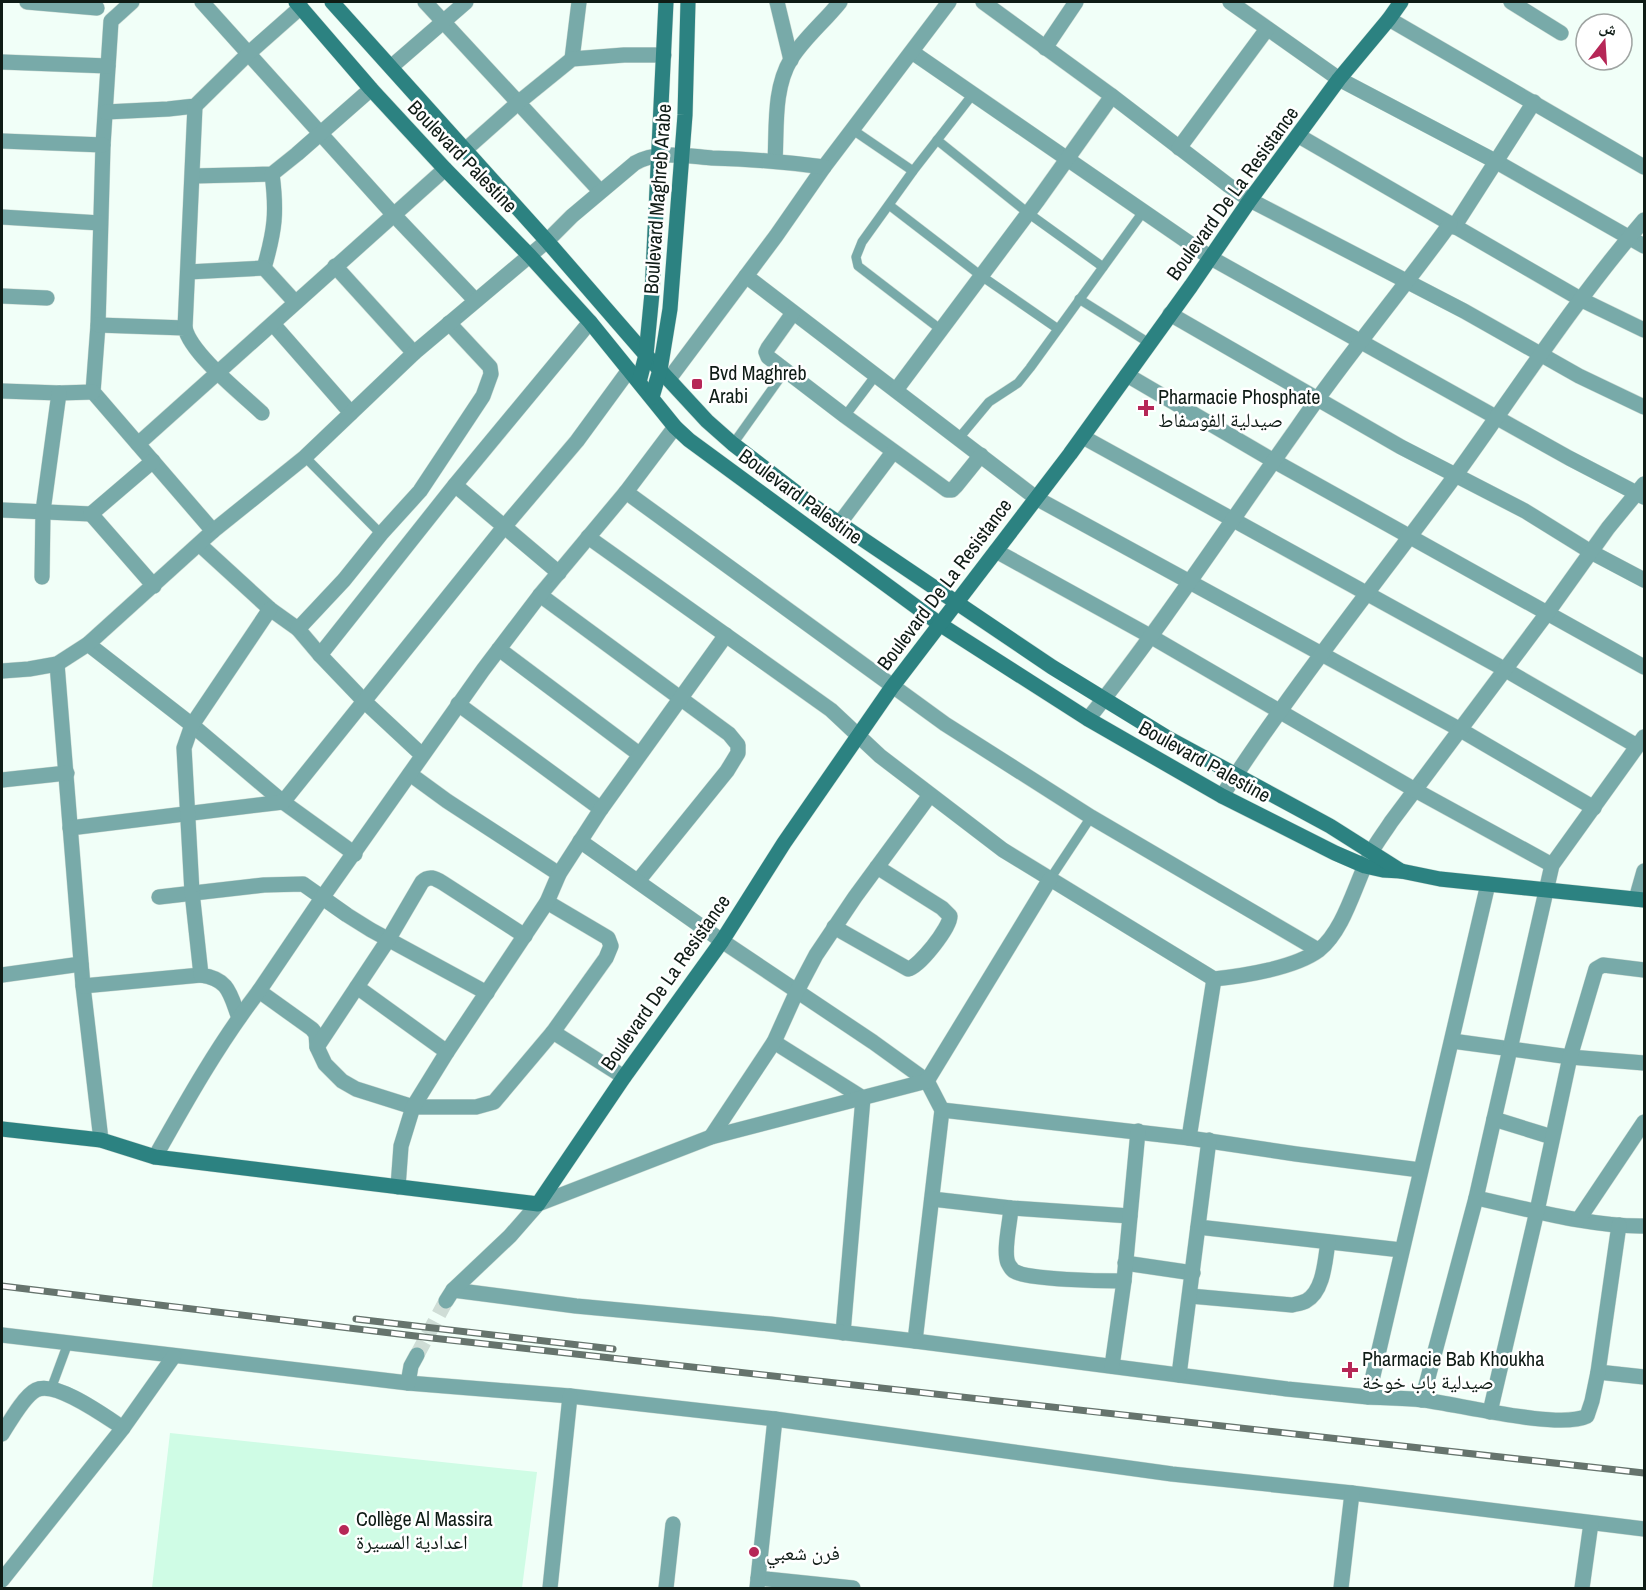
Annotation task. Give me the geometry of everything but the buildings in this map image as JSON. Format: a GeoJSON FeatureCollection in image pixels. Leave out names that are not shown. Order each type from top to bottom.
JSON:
{"type":"FeatureCollection","features":[{"type":"Feature","properties":{"kind":"street"},"geometry":{"type":"LineString","coordinates":[[27,2],[94,5],[111,21]]}},
{"type":"Feature","properties":{"kind":"street"},"geometry":{"type":"LineString","coordinates":[[132,2],[111,21],[103,145],[98,325],[93,392],[213,531]]}},
{"type":"Feature","properties":{"kind":"street"},"geometry":{"type":"LineString","coordinates":[[202,2],[475,300]]}},
{"type":"Feature","properties":{"kind":"street","name":"Boulevard Palestine"},"geometry":{"type":"LineString","coordinates":[[332,2],[646,355],[707,421],[733,444],[839,524],[1052,667],[1166,737],[1401,871]]}},
{"type":"Feature","properties":{"kind":"street"},"geometry":{"type":"LineString","coordinates":[[425,2],[600,191]]}},
{"type":"Feature","properties":{"kind":"street"},"geometry":{"type":"LineString","coordinates":[[391,67],[465,2]]}},
{"type":"Feature","properties":{"kind":"street"},"geometry":{"type":"LineString","coordinates":[[572,59],[579,2]]}},
{"type":"Feature","properties":{"kind":"street","name":"Boulevard Maghreb Arabe"},"geometry":{"type":"LineString","coordinates":[[639,382],[646,355],[660,155],[666,2]]}},
{"type":"Feature","properties":{"kind":"street","name":"Boulevard Maghreb Arabe"},"geometry":{"type":"LineString","coordinates":[[652,397],[665,374],[685,116],[688,2]]}},
{"type":"Feature","properties":{"kind":"street"},"geometry":{"type":"LineString","coordinates":[[777,2],[791,60]]}},
{"type":"Feature","properties":{"kind":"street"},"geometry":{"type":"LineString","coordinates":[[775,161],[778,96],[791,60],[840,2]]}},
{"type":"Feature","properties":{"kind":"street"},"geometry":{"type":"LineString","coordinates":[[665,374],[746,276],[824,167],[949,2]]}},
{"type":"Feature","properties":{"kind":"street"},"geometry":{"type":"LineString","coordinates":[[983,2],[1250,200],[1408,282],[1579,376],[1644,407]]}},
{"type":"Feature","properties":{"kind":"street"},"geometry":{"type":"LineString","coordinates":[[1045,48],[1076,2]]}},
{"type":"Feature","properties":{"kind":"street"},"geometry":{"type":"LineString","coordinates":[[1230,2],[1339,80],[1496,161],[1644,246]]}},
{"type":"Feature","properties":{"kind":"street","name":"Boulevard De La Resistance"},"geometry":{"type":"LineString","coordinates":[[538,1204],[624,1077],[722,941],[784,843],[892,687],[1083,437],[1250,200],[1339,80],[1389,20],[1401,2]]}},
{"type":"Feature","properties":{"kind":"street"},"geometry":{"type":"LineString","coordinates":[[1511,2],[1561,33]]}},
{"type":"Feature","properties":{"kind":"street"},"geometry":{"type":"LineString","coordinates":[[106,112],[195,106],[298,4]]}},
{"type":"Feature","properties":{"kind":"street","name":"Boulevard Palestine"},"geometry":{"type":"LineString","coordinates":[[298,4],[371,89],[590,322],[675,427],[689,440],[940,625],[1088,720],[1222,796],[1365,866],[1440,879],[1640,900]]}},
{"type":"Feature","properties":{"kind":"street"},"geometry":{"type":"LineString","coordinates":[[1389,20],[1644,167]]}},
{"type":"Feature","properties":{"kind":"street"},"geometry":{"type":"LineString","coordinates":[[1179,148],[1267,29]]}},
{"type":"Feature","properties":{"kind":"street"},"geometry":{"type":"LineString","coordinates":[[588,537],[831,710],[880,756],[1003,850],[1214,979],[1245,976],[1301,959],[1318,950],[1330,938],[1339,924],[1371,852],[1608,528],[1642,491],[1569,458],[1210,258],[912,52]]}},
{"type":"Feature","properties":{"kind":"street"},"geometry":{"type":"LineString","coordinates":[[465,150],[572,59],[664,55]]}},
{"type":"Feature","properties":{"kind":"street"},"geometry":{"type":"LineString","coordinates":[[2,63],[108,66]]}},
{"type":"Feature","properties":{"kind":"street"},"geometry":{"type":"LineString","coordinates":[[193,176],[273,174],[371,89]]}},
{"type":"Feature","properties":{"kind":"street"},"geometry":{"type":"LineString","coordinates":[[896,390],[1068,159],[1112,96]]}},
{"type":"Feature","properties":{"kind":"street"},"geometry":{"type":"LineString","coordinates":[[1088,720],[1233,521],[1317,399],[1452,226],[1534,102]]}},
{"type":"Feature","properties":{"kind":"street"},"geometry":{"type":"LineString","coordinates":[[195,106],[185,328],[187,338],[262,413]]}},
{"type":"Feature","properties":{"kind":"street"},"geometry":{"type":"LineString","coordinates":[[1299,136],[1582,300],[1644,330]]}},
{"type":"Feature","properties":{"kind":"street"},"geometry":{"type":"LineString","coordinates":[[2,141],[103,145]]}},
{"type":"Feature","properties":{"kind":"street"},"geometry":{"type":"LineString","coordinates":[[2,671],[57,664],[88,644],[213,531],[305,457],[414,353],[530,256],[600,191],[643,158],[660,155],[681,156],[775,161],[824,167]]}},
{"type":"Feature","properties":{"kind":"street"},"geometry":{"type":"LineString","coordinates":[[138,444],[393,213],[445,169]]}},
{"type":"Feature","properties":{"kind":"street"},"geometry":{"type":"LineString","coordinates":[[264,268],[272,242],[276,216],[273,174]]}},
{"type":"Feature","properties":{"kind":"street"},"geometry":{"type":"LineString","coordinates":[[2,217],[100,223]]}},
{"type":"Feature","properties":{"kind":"street"},"geometry":{"type":"LineString","coordinates":[[1222,796],[1322,654],[1456,475],[1541,355],[1644,220]]}},
{"type":"Feature","properties":{"kind":"street"},"geometry":{"type":"LineString","coordinates":[[335,266],[414,353]]}},
{"type":"Feature","properties":{"kind":"street"},"geometry":{"type":"LineString","coordinates":[[188,272],[264,268]]}},
{"type":"Feature","properties":{"kind":"street"},"geometry":{"type":"LineString","coordinates":[[264,268],[295,302]]}},
{"type":"Feature","properties":{"kind":"street"},"geometry":{"type":"LineString","coordinates":[[746,276],[1036,498],[1459,729],[1594,808]]}},
{"type":"Feature","properties":{"kind":"street"},"geometry":{"type":"LineString","coordinates":[[2,296],[47,298]]}},
{"type":"Feature","properties":{"kind":"street"},"geometry":{"type":"LineString","coordinates":[[793,313],[766,352],[774,362],[844,416],[947,490],[952,490],[956,486],[981,455]]}},
{"type":"Feature","properties":{"kind":"street"},"geometry":{"type":"LineString","coordinates":[[1170,314],[1401,447],[1525,511],[1591,552],[1644,580]]}},
{"type":"Feature","properties":{"kind":"street"},"geometry":{"type":"LineString","coordinates":[[320,655],[455,485],[590,322]]}},
{"type":"Feature","properties":{"kind":"street"},"geometry":{"type":"LineString","coordinates":[[298,629],[403,511],[435,469],[483,396],[491,374],[490,367],[449,323]]}},
{"type":"Feature","properties":{"kind":"street"},"geometry":{"type":"LineString","coordinates":[[273,324],[351,413]]}},
{"type":"Feature","properties":{"kind":"street"},"geometry":{"type":"LineString","coordinates":[[98,325],[185,328]]}},
{"type":"Feature","properties":{"kind":"street"},"geometry":{"type":"LineString","coordinates":[[70,828],[284,802],[504,527],[577,441],[630,370]]}},
{"type":"Feature","properties":{"kind":"street"},"geometry":{"type":"LineString","coordinates":[[1127,375],[1274,461],[1644,667]]}},
{"type":"Feature","properties":{"kind":"street"},"geometry":{"type":"LineString","coordinates":[[2,391],[93,392]]}},
{"type":"Feature","properties":{"kind":"street"},"geometry":{"type":"LineString","coordinates":[[42,577],[43,511],[59,393]]}},
{"type":"Feature","properties":{"kind":"street"},"geometry":{"type":"LineString","coordinates":[[155,1157],[194,1086],[239,1018],[458,704],[540,595],[627,492],[675,427]]}},
{"type":"Feature","properties":{"kind":"street"},"geometry":{"type":"LineString","coordinates":[[1083,437],[1366,594],[1641,741],[1552,865],[1476,1198],[1422,1400]]}},
{"type":"Feature","properties":{"kind":"street"},"geometry":{"type":"LineString","coordinates":[[839,524],[893,452]]}},
{"type":"Feature","properties":{"kind":"street"},"geometry":{"type":"LineString","coordinates":[[2,510],[91,514],[153,461]]}},
{"type":"Feature","properties":{"kind":"street"},"geometry":{"type":"LineString","coordinates":[[455,485],[559,573]]}},
{"type":"Feature","properties":{"kind":"street"},"geometry":{"type":"LineString","coordinates":[[627,492],[892,687],[977,746],[1090,817],[1318,950]]}},
{"type":"Feature","properties":{"kind":"street"},"geometry":{"type":"LineString","coordinates":[[91,514],[154,586]]}},
{"type":"Feature","properties":{"kind":"street"},"geometry":{"type":"LineString","coordinates":[[199,544],[270,609],[298,629],[364,701],[422,755]]}},
{"type":"Feature","properties":{"kind":"street"},"geometry":{"type":"LineString","coordinates":[[996,551],[1150,636],[1415,790],[1552,865]]}},
{"type":"Feature","properties":{"kind":"street"},"geometry":{"type":"LineString","coordinates":[[540,595],[729,734],[738,745],[738,753],[708,796],[638,881]]}},
{"type":"Feature","properties":{"kind":"street"},"geometry":{"type":"LineString","coordinates":[[201,975],[192,892],[184,748],[192,725],[270,609]]}},
{"type":"Feature","properties":{"kind":"street"},"geometry":{"type":"LineString","coordinates":[[398,1187],[401,1146],[413,1107],[547,902],[559,874],[601,809],[726,636]]}},
{"type":"Feature","properties":{"kind":"street"},"geometry":{"type":"LineString","coordinates":[[88,644],[192,725],[284,802],[355,854]]}},
{"type":"Feature","properties":{"kind":"street"},"geometry":{"type":"LineString","coordinates":[[499,649],[639,754]]}},
{"type":"Feature","properties":{"kind":"street"},"geometry":{"type":"LineString","coordinates":[[57,664],[82,986],[101,1140]]}},
{"type":"Feature","properties":{"kind":"street"},"geometry":{"type":"LineString","coordinates":[[458,704],[601,809]]}},
{"type":"Feature","properties":{"kind":"street"},"geometry":{"type":"LineString","coordinates":[[2,780],[67,773]]}},
{"type":"Feature","properties":{"kind":"street"},"geometry":{"type":"LineString","coordinates":[[410,774],[559,874]]}},
{"type":"Feature","properties":{"kind":"street"},"geometry":{"type":"LineString","coordinates":[[711,1137],[774,1042],[797,991],[834,927],[930,795]]}},
{"type":"Feature","properties":{"kind":"street"},"geometry":{"type":"LineString","coordinates":[[580,841],[927,1081],[942,1110],[915,1341]]}},
{"type":"Feature","properties":{"kind":"street"},"geometry":{"type":"LineString","coordinates":[[834,927],[908,969],[917,965],[948,925],[950,916],[942,908],[877,867]]}},
{"type":"Feature","properties":{"kind":"street"},"geometry":{"type":"LineString","coordinates":[[1640,900],[1644,871]]}},
{"type":"Feature","properties":{"kind":"street"},"geometry":{"type":"LineString","coordinates":[[317,1047],[426,878],[433,878],[525,936]]}},
{"type":"Feature","properties":{"kind":"street"},"geometry":{"type":"LineString","coordinates":[[1050,879],[927,1081],[711,1137],[538,1204],[510,1236],[450,1296],[770,1324],[1179,1375],[1368,1397],[1422,1400],[1490,1412],[1566,1421],[1581,1419],[1587,1416],[1590,1409],[1599,1372],[1619,1225]]}},
{"type":"Feature","properties":{"kind":"street"},"geometry":{"type":"LineString","coordinates":[[159,897],[298,883],[307,885],[322,898],[388,940],[487,993]]}},
{"type":"Feature","properties":{"kind":"street"},"geometry":{"type":"LineString","coordinates":[[1368,1397],[1488,884]]}},
{"type":"Feature","properties":{"kind":"street"},"geometry":{"type":"LineString","coordinates":[[260,991],[312,1029],[316,1034],[317,1047],[325,1064],[349,1085],[372,1095],[413,1107],[476,1107],[494,1102],[553,1032],[606,958],[611,946],[608,938],[547,902]]}},
{"type":"Feature","properties":{"kind":"street"},"geometry":{"type":"LineString","coordinates":[[1296,937],[1301,959]]}},
{"type":"Feature","properties":{"kind":"street"},"geometry":{"type":"LineString","coordinates":[[2,975],[81,964]]}},
{"type":"Feature","properties":{"kind":"street"},"geometry":{"type":"LineString","coordinates":[[1490,1412],[1570,1057],[1598,967],[1603,965],[1644,970]]}},
{"type":"Feature","properties":{"kind":"street"},"geometry":{"type":"LineString","coordinates":[[82,986],[201,975],[215,977],[228,988],[239,1018]]}},
{"type":"Feature","properties":{"kind":"street"},"geometry":{"type":"LineString","coordinates":[[1189,1138],[1214,979]]}},
{"type":"Feature","properties":{"kind":"street"},"geometry":{"type":"LineString","coordinates":[[357,987],[447,1052]]}},
{"type":"Feature","properties":{"kind":"street"},"geometry":{"type":"LineString","coordinates":[[553,1032],[624,1077]]}},
{"type":"Feature","properties":{"kind":"street"},"geometry":{"type":"LineString","coordinates":[[1452,1041],[1570,1057],[1644,1063]]}},
{"type":"Feature","properties":{"kind":"street"},"geometry":{"type":"LineString","coordinates":[[774,1042],[863,1098]]}},
{"type":"Feature","properties":{"kind":"street"},"geometry":{"type":"LineString","coordinates":[[843,1334],[863,1098]]}},
{"type":"Feature","properties":{"kind":"street"},"geometry":{"type":"LineString","coordinates":[[942,1110],[1138,1131],[1420,1170]]}},
{"type":"Feature","properties":{"kind":"street"},"geometry":{"type":"LineString","coordinates":[[1494,1119],[1552,1137]]}},
{"type":"Feature","properties":{"kind":"street"},"geometry":{"type":"LineString","coordinates":[[1579,1219],[1644,1122]]}},
{"type":"Feature","properties":{"kind":"street"},"geometry":{"type":"LineString","coordinates":[[2,1129],[101,1140],[155,1157],[538,1204]]}},
{"type":"Feature","properties":{"kind":"street"},"geometry":{"type":"LineString","coordinates":[[1112,1366],[1124,1281],[1138,1131]]}},
{"type":"Feature","properties":{"kind":"street"},"geometry":{"type":"LineString","coordinates":[[1179,1375],[1209,1140]]}},
{"type":"Feature","properties":{"kind":"street"},"geometry":{"type":"LineString","coordinates":[[1476,1198],[1579,1219],[1644,1226]]}},
{"type":"Feature","properties":{"kind":"street"},"geometry":{"type":"LineString","coordinates":[[932,1199],[1011,1208],[1130,1216]]}},
{"type":"Feature","properties":{"kind":"street"},"geometry":{"type":"LineString","coordinates":[[1011,1208],[1006,1256],[1014,1271],[1076,1280],[1124,1281]]}},
{"type":"Feature","properties":{"kind":"street"},"geometry":{"type":"LineString","coordinates":[[1198,1227],[1401,1250]]}},
{"type":"Feature","properties":{"kind":"street"},"geometry":{"type":"LineString","coordinates":[[1190,1296],[1292,1305],[1307,1301],[1316,1292],[1321,1281],[1328,1242]]}},
{"type":"Feature","properties":{"kind":"street"},"geometry":{"type":"LineString","coordinates":[[1125,1263],[1193,1273]]}},
{"type":"Feature","properties":{"kind":"street"},"geometry":{"type":"LineString","coordinates":[[2,1335],[408,1383],[570,1396],[775,1419],[1172,1474],[1352,1493],[1644,1529]]}},
{"type":"Feature","properties":{"kind":"street"},"geometry":{"type":"LineString","coordinates":[[408,1383],[411,1366],[417,1355]]}},
{"type":"Feature","properties":{"kind":"street"},"geometry":{"type":"LineString","coordinates":[[2,1581],[123,1428],[174,1356]]}},
{"type":"Feature","properties":{"kind":"street"},"geometry":{"type":"LineString","coordinates":[[1599,1372],[1644,1377]]}},
{"type":"Feature","properties":{"kind":"street"},"geometry":{"type":"LineString","coordinates":[[2,1434],[33,1391],[40,1389],[51,1389],[83,1403],[123,1428]]}},
{"type":"Feature","properties":{"kind":"street"},"geometry":{"type":"LineString","coordinates":[[550,1588],[570,1396]]}},
{"type":"Feature","properties":{"kind":"street"},"geometry":{"type":"LineString","coordinates":[[775,1419],[757,1583],[853,1588]]}},
{"type":"Feature","properties":{"kind":"street"},"geometry":{"type":"LineString","coordinates":[[1341,1588],[1352,1493]]}},
{"type":"Feature","properties":{"kind":"street"},"geometry":{"type":"LineString","coordinates":[[1582,1588],[1591,1523]]}},
{"type":"Feature","properties":{"kind":"street"},"geometry":{"type":"LineString","coordinates":[[666,1588],[673,1524]]}},
{"type":"Feature","properties":{"kind":"lane"},"geometry":{"type":"LineString","coordinates":[[940,329],[858,266],[857,250],[913,171],[973,94]]}},
{"type":"Feature","properties":{"kind":"lane"},"geometry":{"type":"LineString","coordinates":[[853,130],[913,171]]}},
{"type":"Feature","properties":{"kind":"lane"},"geometry":{"type":"LineString","coordinates":[[937,140],[1028,213],[1103,267]]}},
{"type":"Feature","properties":{"kind":"lane"},"geometry":{"type":"LineString","coordinates":[[889,205],[980,275],[1058,328]]}},
{"type":"Feature","properties":{"kind":"lane"},"geometry":{"type":"LineString","coordinates":[[959,438],[989,402],[1018,382],[1143,212]]}},
{"type":"Feature","properties":{"kind":"lane"},"geometry":{"type":"LineString","coordinates":[[1079,299],[1149,343]]}},
{"type":"Feature","properties":{"kind":"lane"},"geometry":{"type":"LineString","coordinates":[[733,444],[785,371]]}},
{"type":"Feature","properties":{"kind":"lane"},"geometry":{"type":"LineString","coordinates":[[844,416],[876,375]]}},
{"type":"Feature","properties":{"kind":"lane"},"geometry":{"type":"LineString","coordinates":[[305,457],[381,534]]}},
{"type":"Feature","properties":{"kind":"lane"},"geometry":{"type":"LineString","coordinates":[[1050,879],[1090,817]]}},
{"type":"Feature","properties":{"kind":"lane"},"geometry":{"type":"LineString","coordinates":[[51,1389],[68,1343]]}},
{"type":"Feature","properties":{"kind":"shaded area","name":"Collège Al Massira اعدادية المسيرة"},"geometry":{"type":"Polygon","coordinates":[[[170,1433],[537,1472],[522,1588],[152,1588],[170,1433]]]}},
{"type":"Feature","properties":{"kind":"tunnel"},"geometry":{"type":"LineString","coordinates":[[417,1355],[446,1301]]}},
{"type":"Feature","properties":{"kind":"railway"},"geometry":{"type":"LineString","coordinates":[[2,1286],[432,1338],[1644,1473]]}},
{"type":"Feature","properties":{"kind":"railway"},"geometry":{"type":"LineString","coordinates":[[356,1319],[613,1349]]}},
{"type":"Feature","properties":{"kind":"place","name":"Bvd Maghreb Arabi"},"geometry":{"type":"Point","coordinates":[697,384]}},
{"type":"Feature","properties":{"kind":"place","name":"Pharmacie Phosphate صيدلية الفوسفاط"},"geometry":{"type":"Point","coordinates":[1146,408]}},
{"type":"Feature","properties":{"kind":"place","name":"Pharmacie Bab Khoukha صيدلية باب خوخة"},"geometry":{"type":"Point","coordinates":[1350,1370]}},
{"type":"Feature","properties":{"kind":"place","name":"Collège Al Massira اعدادية المسيرة"},"geometry":{"type":"Point","coordinates":[344,1530]}},
{"type":"Feature","properties":{"kind":"place","name":"فرن شعبي"},"geometry":{"type":"Point","coordinates":[754,1552]}}]}
